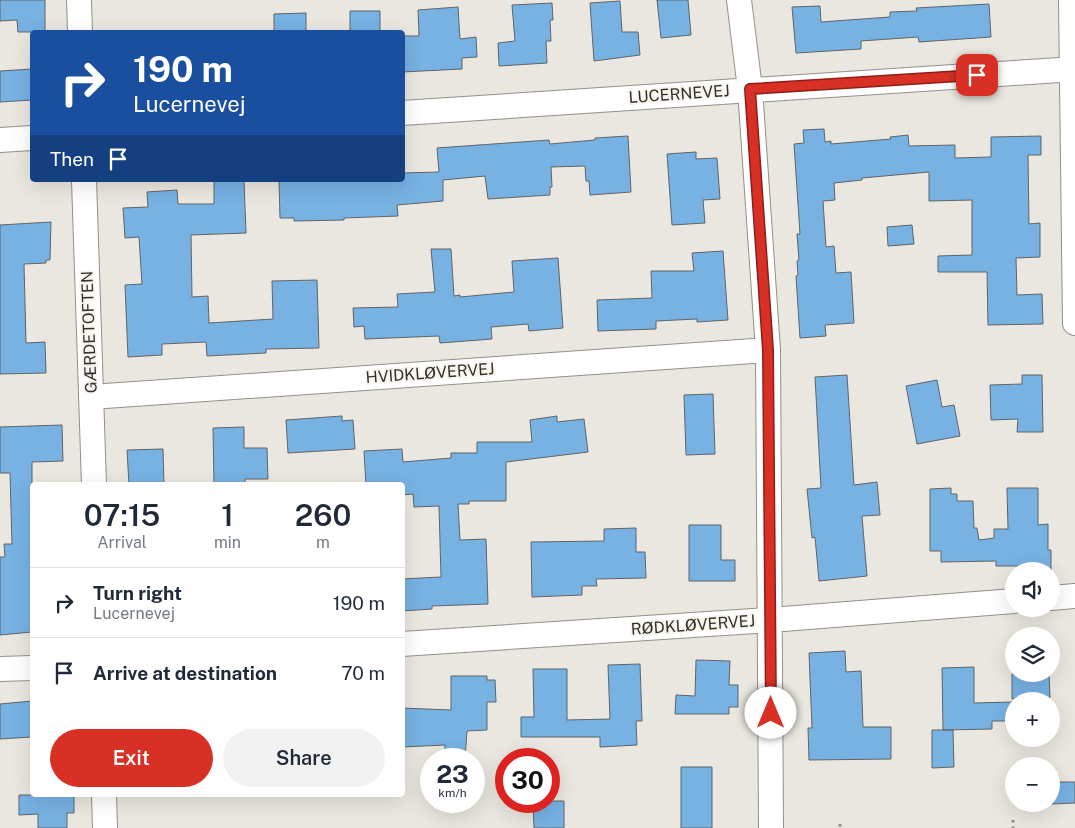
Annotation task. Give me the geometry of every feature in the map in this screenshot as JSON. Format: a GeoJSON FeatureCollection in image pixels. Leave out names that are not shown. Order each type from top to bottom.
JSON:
{"type":"FeatureCollection","features":[{"type":"Feature","properties":{"kind":"street"},"geometry":{"type":"LineString","coordinates":[[79,0],[80,30]]}},
{"type":"Feature","properties":{"kind":"street"},"geometry":{"type":"LineString","coordinates":[[739,0],[750,89],[768,350],[771,828]]}},
{"type":"Feature","properties":{"kind":"street"},"geometry":{"type":"LineString","coordinates":[[1070,0],[1073,69],[1075,323]]}},
{"type":"Feature","properties":{"kind":"street","name":"LUCERNEVEJ"},"geometry":{"type":"LineString","coordinates":[[405,113],[1073,69]]}},
{"type":"Feature","properties":{"kind":"street"},"geometry":{"type":"LineString","coordinates":[[0,140],[30,138]]}},
{"type":"Feature","properties":{"kind":"street","name":"GÆRDETOFTEN"},"geometry":{"type":"LineString","coordinates":[[84,182],[94,482]]}},
{"type":"Feature","properties":{"kind":"street","name":"HVIDKLØVERVEJ"},"geometry":{"type":"LineString","coordinates":[[92,397],[768,350]]}},
{"type":"Feature","properties":{"kind":"street"},"geometry":{"type":"LineString","coordinates":[[1060,597],[1075,596]]}},
{"type":"Feature","properties":{"kind":"street","name":"RØDKLØVERVEJ"},"geometry":{"type":"LineString","coordinates":[[405,644],[770,620],[1005,602]]}},
{"type":"Feature","properties":{"kind":"street"},"geometry":{"type":"LineString","coordinates":[[0,670],[30,668]]}},
{"type":"Feature","properties":{"kind":"street"},"geometry":{"type":"LineString","coordinates":[[104,797],[105,828]]}},
{"type":"Feature","properties":{"kind":"path"},"geometry":{"type":"LineString","coordinates":[[1013,820],[1013,828]]}},
{"type":"Feature","properties":{"kind":"building"},"geometry":{"type":"Polygon","coordinates":[[[0,0],[45,0],[45,30],[18,32],[17,20],[0,21],[0,0]]]}},
{"type":"Feature","properties":{"kind":"building"},"geometry":{"type":"Polygon","coordinates":[[[657,0],[688,0],[691,35],[661,38],[657,0]]]}},
{"type":"Feature","properties":{"kind":"building"},"geometry":{"type":"Polygon","coordinates":[[[620,1],[622,32],[638,32],[640,55],[594,61],[590,3],[620,1]]]}},
{"type":"Feature","properties":{"kind":"building"},"geometry":{"type":"Polygon","coordinates":[[[552,3],[553,20],[550,20],[551,41],[546,41],[547,63],[499,66],[498,43],[515,41],[512,5],[552,3]]]}},
{"type":"Feature","properties":{"kind":"building"},"geometry":{"type":"Polygon","coordinates":[[[989,4],[991,37],[919,42],[918,37],[861,41],[861,49],[796,53],[792,7],[820,6],[821,22],[890,17],[890,12],[917,11],[916,8],[989,4]]]}},
{"type":"Feature","properties":{"kind":"building"},"geometry":{"type":"Polygon","coordinates":[[[458,7],[460,39],[476,37],[477,57],[462,58],[462,69],[405,72],[405,36],[419,36],[418,10],[458,7]]]}},
{"type":"Feature","properties":{"kind":"building"},"geometry":{"type":"Polygon","coordinates":[[[350,11],[380,11],[380,30],[350,30],[350,11]]]}},
{"type":"Feature","properties":{"kind":"building"},"geometry":{"type":"Polygon","coordinates":[[[306,13],[306,30],[274,30],[274,14],[306,13]]]}},
{"type":"Feature","properties":{"kind":"building"},"geometry":{"type":"Polygon","coordinates":[[[30,69],[30,100],[0,102],[0,71],[30,69]]]}},
{"type":"Feature","properties":{"kind":"building"},"geometry":{"type":"Polygon","coordinates":[[[824,129],[825,142],[831,141],[831,144],[891,139],[890,137],[908,135],[909,146],[955,145],[955,158],[991,157],[991,137],[1041,136],[1041,155],[1028,155],[1029,224],[1040,223],[1040,257],[1016,258],[1017,295],[1042,294],[1043,324],[988,325],[987,272],[938,272],[938,256],[972,255],[972,200],[929,201],[929,172],[862,178],[862,180],[834,183],[835,200],[823,201],[826,247],[834,246],[836,273],[851,272],[854,323],[825,325],[826,336],[800,338],[796,276],[798,275],[797,261],[799,260],[797,234],[800,234],[794,144],[804,143],[803,130],[824,129]]]}},
{"type":"Feature","properties":{"kind":"building"},"geometry":{"type":"Polygon","coordinates":[[[628,136],[631,192],[590,195],[589,181],[586,181],[585,166],[551,167],[552,187],[550,187],[550,195],[488,199],[485,176],[443,180],[443,201],[397,205],[398,216],[294,221],[294,218],[280,218],[279,182],[405,182],[405,173],[439,172],[437,148],[549,140],[550,144],[595,140],[595,138],[628,136]]]}},
{"type":"Feature","properties":{"kind":"building"},"geometry":{"type":"Polygon","coordinates":[[[696,152],[696,159],[717,158],[720,199],[703,200],[705,223],[672,225],[667,154],[696,152]]]}},
{"type":"Feature","properties":{"kind":"building"},"geometry":{"type":"Polygon","coordinates":[[[214,182],[244,182],[246,233],[191,235],[192,297],[208,296],[209,323],[273,319],[272,281],[317,280],[319,348],[266,349],[266,353],[207,356],[206,342],[162,344],[162,355],[128,357],[125,285],[142,284],[139,237],[125,238],[123,208],[148,207],[147,192],[177,190],[178,204],[214,204],[214,182]]]}},
{"type":"Feature","properties":{"kind":"building"},"geometry":{"type":"Polygon","coordinates":[[[51,222],[50,260],[46,260],[46,263],[24,264],[26,343],[45,342],[46,373],[0,374],[0,225],[51,222]]]}},
{"type":"Feature","properties":{"kind":"building"},"geometry":{"type":"Polygon","coordinates":[[[912,225],[914,244],[888,246],[887,227],[912,225]]]}},
{"type":"Feature","properties":{"kind":"building"},"geometry":{"type":"Polygon","coordinates":[[[431,249],[451,249],[454,296],[460,295],[460,297],[514,292],[512,261],[558,258],[563,328],[529,331],[528,324],[491,327],[492,339],[440,343],[439,336],[365,339],[364,326],[354,327],[353,308],[398,307],[397,294],[435,292],[431,249]]]}},
{"type":"Feature","properties":{"kind":"building"},"geometry":{"type":"Polygon","coordinates":[[[723,251],[728,320],[697,322],[697,319],[656,321],[656,329],[598,331],[597,300],[652,298],[651,271],[694,271],[692,253],[723,251]]]}},
{"type":"Feature","properties":{"kind":"building"},"geometry":{"type":"Polygon","coordinates":[[[847,375],[854,485],[877,482],[880,515],[862,516],[867,576],[819,581],[815,537],[812,538],[807,489],[821,488],[815,377],[847,375]]]}},
{"type":"Feature","properties":{"kind":"building"},"geometry":{"type":"Polygon","coordinates":[[[1022,375],[1042,375],[1043,432],[1017,432],[1018,419],[991,420],[990,385],[1022,384],[1022,375]]]}},
{"type":"Feature","properties":{"kind":"building"},"geometry":{"type":"Polygon","coordinates":[[[937,380],[942,407],[954,405],[960,436],[917,444],[906,386],[937,380]]]}},
{"type":"Feature","properties":{"kind":"building"},"geometry":{"type":"Polygon","coordinates":[[[713,394],[715,454],[686,455],[684,395],[713,394]]]}},
{"type":"Feature","properties":{"kind":"building"},"geometry":{"type":"Polygon","coordinates":[[[342,416],[342,421],[353,420],[355,449],[288,453],[286,420],[342,416]]]}},
{"type":"Feature","properties":{"kind":"building"},"geometry":{"type":"Polygon","coordinates":[[[557,416],[557,422],[584,419],[588,452],[506,462],[506,501],[469,501],[469,504],[458,504],[460,540],[486,539],[488,604],[432,606],[432,609],[405,611],[405,579],[441,577],[439,506],[414,507],[413,494],[405,495],[405,482],[366,482],[364,451],[402,449],[403,462],[451,458],[451,453],[477,453],[477,442],[532,442],[530,420],[557,416]]]}},
{"type":"Feature","properties":{"kind":"building"},"geometry":{"type":"Polygon","coordinates":[[[62,425],[63,461],[32,462],[32,482],[30,482],[30,632],[0,635],[0,557],[5,557],[4,544],[12,544],[10,473],[0,473],[0,427],[62,425]]]}},
{"type":"Feature","properties":{"kind":"building"},"geometry":{"type":"Polygon","coordinates":[[[244,427],[244,448],[267,448],[268,479],[245,479],[245,482],[214,482],[213,428],[244,427]]]}},
{"type":"Feature","properties":{"kind":"building"},"geometry":{"type":"Polygon","coordinates":[[[163,449],[164,482],[129,482],[127,450],[163,449]]]}},
{"type":"Feature","properties":{"kind":"building"},"geometry":{"type":"Polygon","coordinates":[[[951,488],[951,494],[957,494],[957,501],[973,501],[974,528],[977,528],[979,540],[994,538],[994,529],[1008,529],[1007,488],[1038,488],[1038,525],[1048,524],[1048,550],[1051,550],[1051,562],[1005,562],[1005,566],[996,566],[996,561],[941,562],[941,551],[930,551],[930,489],[951,488]]]}},
{"type":"Feature","properties":{"kind":"building"},"geometry":{"type":"Polygon","coordinates":[[[689,525],[721,525],[721,560],[735,560],[735,581],[689,581],[689,525]]]}},
{"type":"Feature","properties":{"kind":"building"},"geometry":{"type":"Polygon","coordinates":[[[636,528],[636,552],[645,552],[646,578],[596,579],[597,586],[582,586],[582,595],[532,597],[531,542],[604,541],[604,529],[636,528]]]}},
{"type":"Feature","properties":{"kind":"building"},"geometry":{"type":"Polygon","coordinates":[[[845,651],[846,672],[861,671],[863,727],[891,727],[891,759],[809,760],[808,728],[812,728],[809,653],[845,651]]]}},
{"type":"Feature","properties":{"kind":"building"},"geometry":{"type":"Polygon","coordinates":[[[696,660],[730,661],[729,685],[738,685],[738,707],[729,707],[729,714],[675,714],[676,695],[695,696],[696,660]]]}},
{"type":"Feature","properties":{"kind":"building"},"geometry":{"type":"Polygon","coordinates":[[[640,664],[642,721],[636,721],[637,745],[600,747],[600,737],[521,737],[521,717],[534,717],[533,669],[567,669],[567,720],[610,719],[608,665],[640,664]]]}},
{"type":"Feature","properties":{"kind":"building"},"geometry":{"type":"Polygon","coordinates":[[[974,667],[974,703],[1005,702],[1005,721],[992,721],[992,729],[943,730],[942,668],[974,667]]]}},
{"type":"Feature","properties":{"kind":"building"},"geometry":{"type":"Polygon","coordinates":[[[451,676],[487,676],[487,680],[495,680],[496,702],[487,702],[487,730],[467,731],[466,748],[445,748],[445,745],[405,747],[405,708],[451,710],[451,676]]]}},
{"type":"Feature","properties":{"kind":"building"},"geometry":{"type":"Polygon","coordinates":[[[1012,682],[1049,682],[1050,692],[1012,692],[1012,682]]]}},
{"type":"Feature","properties":{"kind":"building"},"geometry":{"type":"Polygon","coordinates":[[[30,701],[30,737],[0,739],[0,704],[30,701]]]}},
{"type":"Feature","properties":{"kind":"building"},"geometry":{"type":"Polygon","coordinates":[[[932,730],[953,730],[954,767],[932,768],[932,730]]]}},
{"type":"Feature","properties":{"kind":"building"},"geometry":{"type":"Polygon","coordinates":[[[681,767],[712,767],[712,828],[681,828],[681,767]]]}},
{"type":"Feature","properties":{"kind":"building"},"geometry":{"type":"Polygon","coordinates":[[[1060,782],[1075,782],[1075,803],[1060,804],[1060,782]]]}},
{"type":"Feature","properties":{"kind":"building"},"geometry":{"type":"Polygon","coordinates":[[[19,795],[30,795],[30,797],[74,797],[74,813],[67,813],[67,828],[38,828],[38,814],[19,815],[19,795]]]}},
{"type":"Feature","properties":{"kind":"building"},"geometry":{"type":"Polygon","coordinates":[[[560,801],[564,801],[564,828],[534,828],[533,813],[560,813],[560,801]]]}},
{"type":"Feature","properties":{"kind":"route"},"geometry":{"type":"LineString","coordinates":[[771,713],[768,350],[750,89],[977,75]]}}]}
